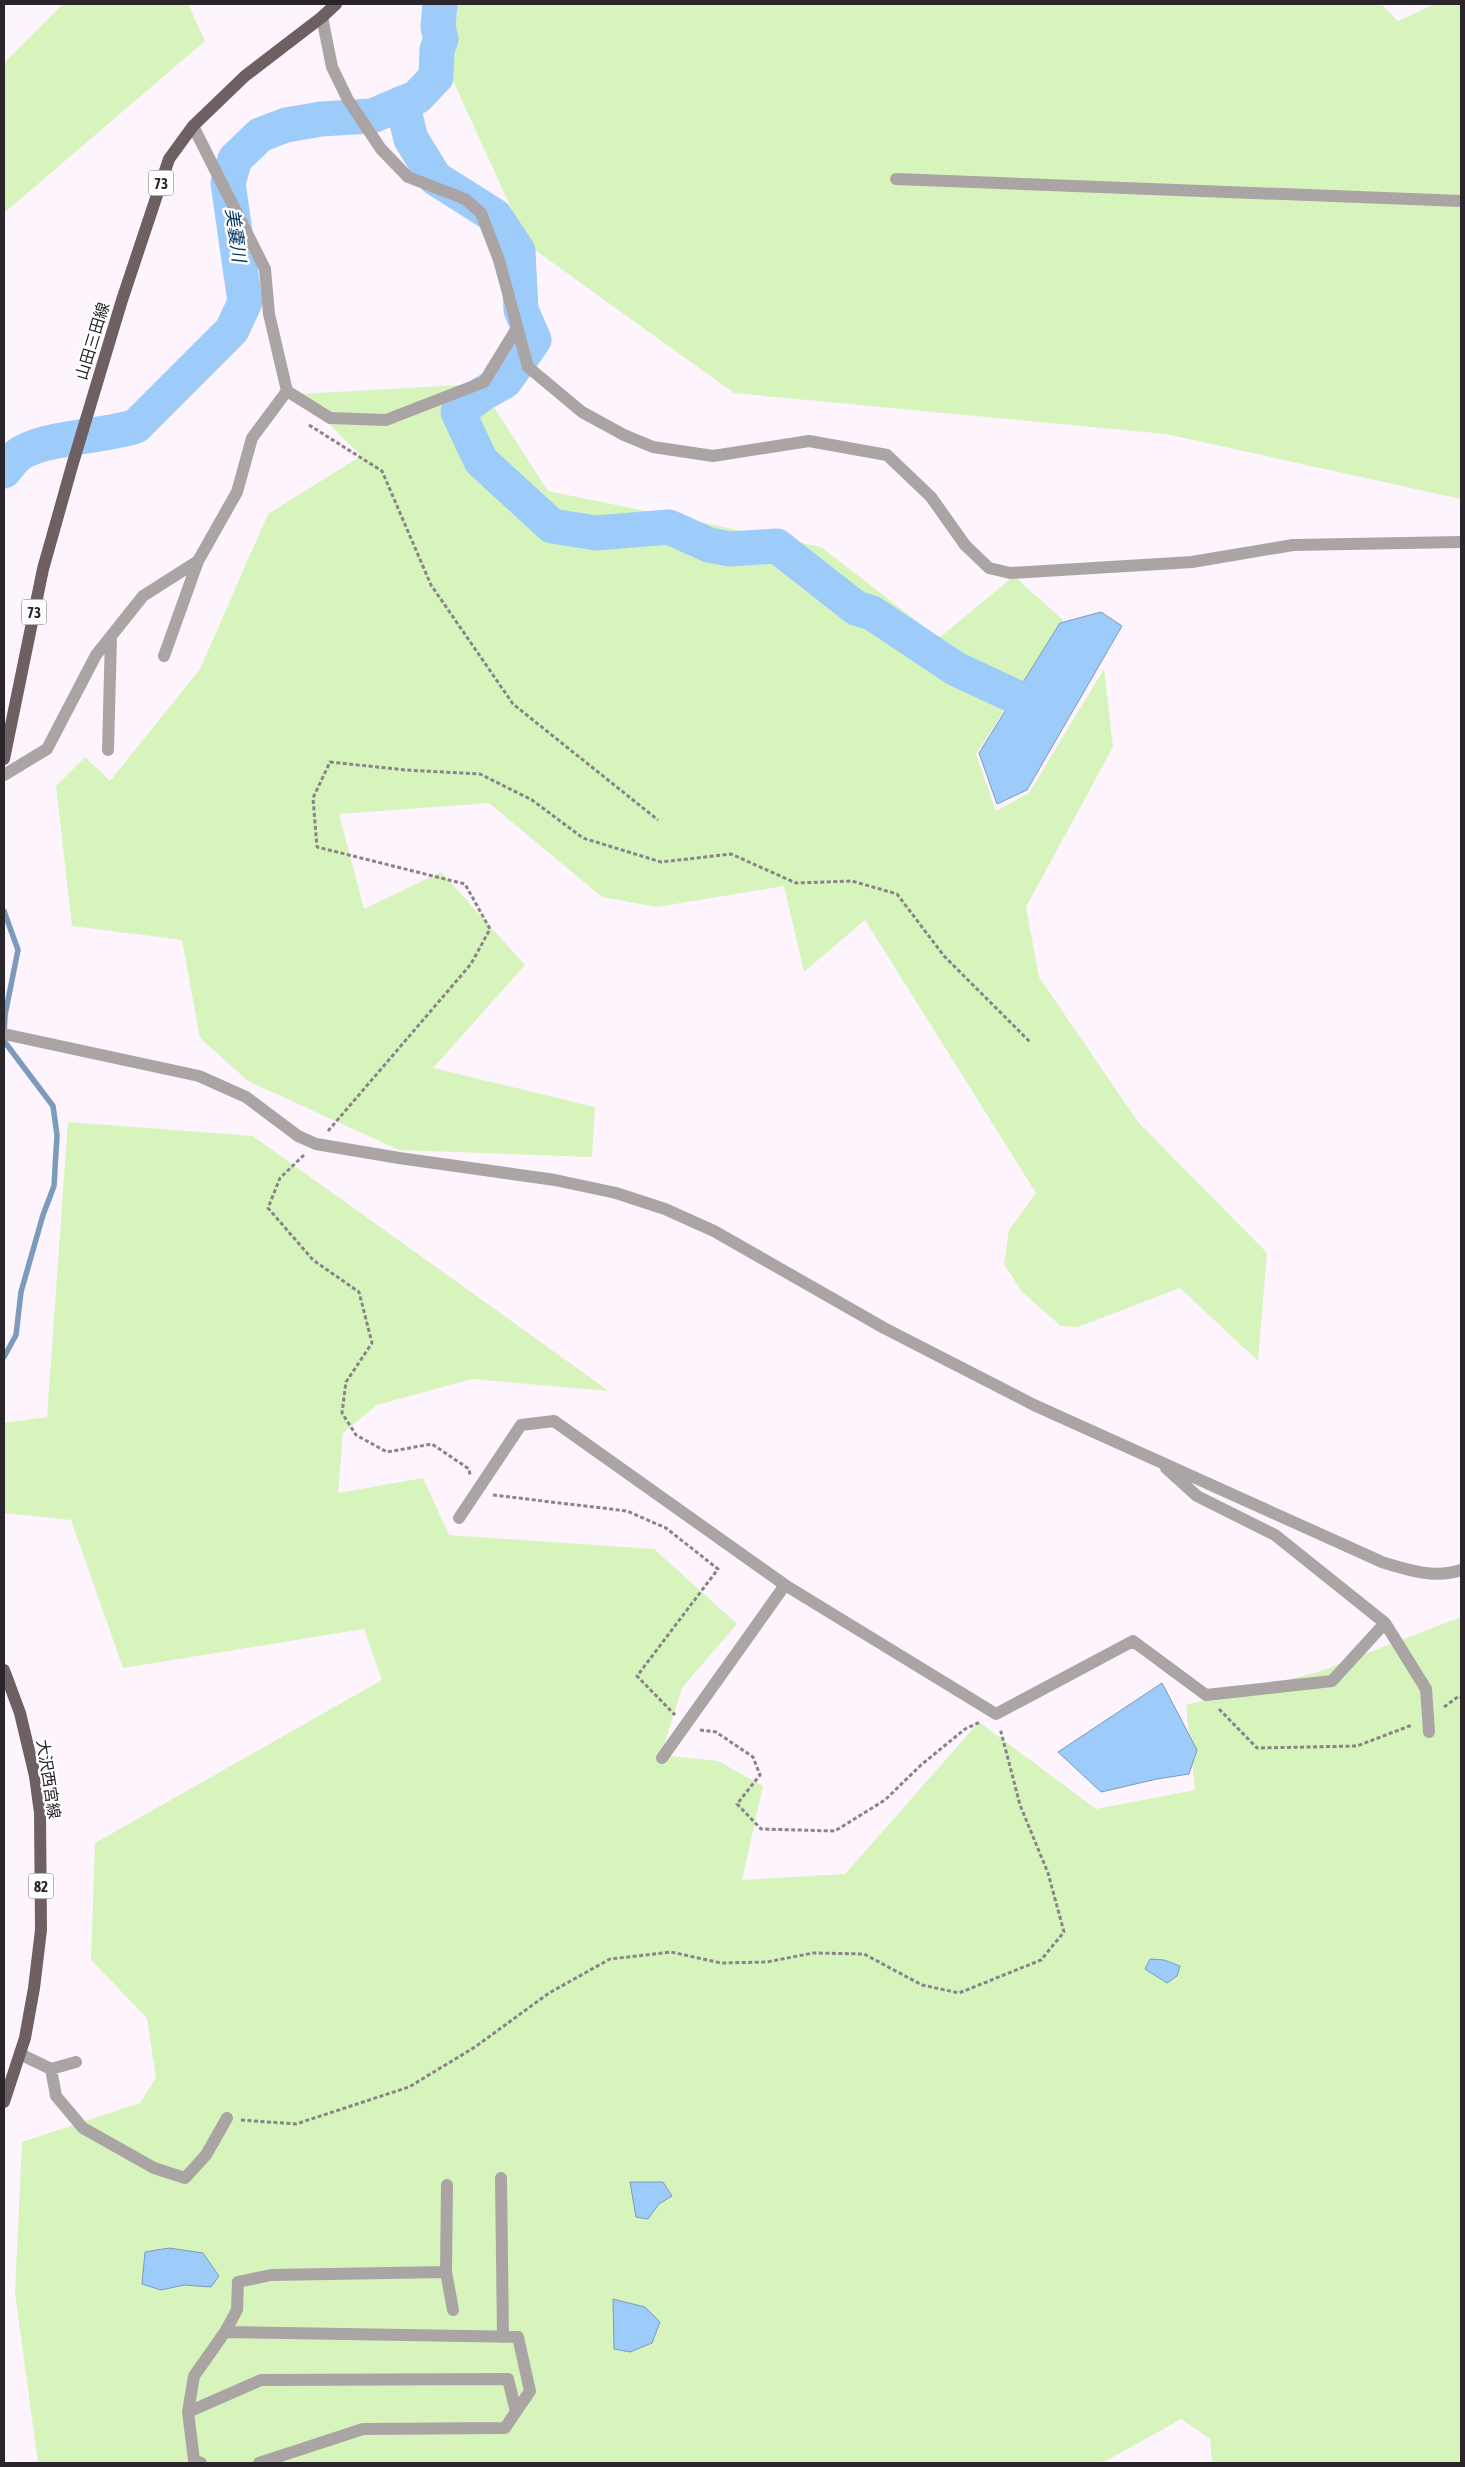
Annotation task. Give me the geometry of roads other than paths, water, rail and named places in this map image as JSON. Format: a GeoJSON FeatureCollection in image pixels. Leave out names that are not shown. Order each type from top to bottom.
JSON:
{"type":"FeatureCollection","features":[{"type":"Feature","properties":{"kind":"main road","name":"山田三田線"},"geometry":{"type":"LineString","coordinates":[[4,759],[43,569],[122,300],[169,159],[193,126],[245,76],[322,18],[336,4]]}},
{"type":"Feature","properties":{"kind":"main road","name":"大沢西宮線"},"geometry":{"type":"LineString","coordinates":[[4,1670],[20,1713],[28,1743],[40,1813],[41,1930],[34,1988],[25,2038],[4,2102]]}},
{"type":"Feature","properties":{"kind":"street"},"geometry":{"type":"LineString","coordinates":[[322,18],[332,67],[348,100],[382,149],[408,177],[465,199],[482,213],[499,260],[528,367],[582,412],[624,435],[653,447],[713,456],[809,441],[887,455],[931,497],[965,545],[989,568],[1010,573],[1192,562],[1293,544],[1461,542]]}},
{"type":"Feature","properties":{"kind":"street"},"geometry":{"type":"LineString","coordinates":[[193,126],[265,269],[268,314],[287,391],[330,418],[386,420],[484,382],[517,328]]}},
{"type":"Feature","properties":{"kind":"street"},"geometry":{"type":"LineString","coordinates":[[896,179],[1461,201]]}},
{"type":"Feature","properties":{"kind":"street"},"geometry":{"type":"LineString","coordinates":[[164,656],[198,561],[237,492],[252,438],[287,391]]}},
{"type":"Feature","properties":{"kind":"street"},"geometry":{"type":"LineString","coordinates":[[4,775],[47,749],[96,655],[143,596],[198,561]]}},
{"type":"Feature","properties":{"kind":"street"},"geometry":{"type":"LineString","coordinates":[[108,750],[111,636]]}},
{"type":"Feature","properties":{"kind":"street"},"geometry":{"type":"LineString","coordinates":[[4,1034],[200,1076],[246,1097],[298,1136],[316,1144],[555,1180],[616,1193],[665,1210],[714,1231],[884,1328],[1034,1405],[1382,1562],[1418,1573],[1453,1573],[1461,1570]]}},
{"type":"Feature","properties":{"kind":"street"},"geometry":{"type":"LineString","coordinates":[[459,1518],[522,1426],[554,1422],[785,1586],[996,1714],[1133,1641],[1206,1695],[1332,1680],[1385,1623]]}},
{"type":"Feature","properties":{"kind":"street"},"geometry":{"type":"LineString","coordinates":[[1158,1460],[1197,1496],[1275,1535],[1385,1623],[1426,1689],[1429,1732]]}},
{"type":"Feature","properties":{"kind":"street"},"geometry":{"type":"LineString","coordinates":[[662,1758],[785,1586]]}},
{"type":"Feature","properties":{"kind":"street"},"geometry":{"type":"LineString","coordinates":[[20,2054],[51,2069],[76,2062]]}},
{"type":"Feature","properties":{"kind":"street"},"geometry":{"type":"LineString","coordinates":[[51,2069],[56,2096],[83,2128],[154,2168],[186,2178],[206,2155],[227,2118]]}},
{"type":"Feature","properties":{"kind":"street"},"geometry":{"type":"LineString","coordinates":[[502,2178],[503,2337]]}},
{"type":"Feature","properties":{"kind":"street"},"geometry":{"type":"LineString","coordinates":[[447,2185],[446,2272],[453,2310]]}},
{"type":"Feature","properties":{"kind":"street"},"geometry":{"type":"LineString","coordinates":[[201,2463],[194,2460],[188,2412],[194,2376],[225,2332],[237,2310],[238,2282],[271,2275],[446,2272]]}},
{"type":"Feature","properties":{"kind":"street"},"geometry":{"type":"LineString","coordinates":[[225,2332],[518,2337],[530,2391],[505,2428],[444,2427],[363,2430],[259,2463]]}},
{"type":"Feature","properties":{"kind":"street"},"geometry":{"type":"LineString","coordinates":[[188,2412],[261,2380],[508,2379],[516,2412]]}},
{"type":"Feature","properties":{"kind":"water"},"geometry":{"type":"Polygon","coordinates":[[[1101,612],[1122,626],[1027,790],[997,804],[979,753],[1060,623],[1101,612]]]}},
{"type":"Feature","properties":{"kind":"water"},"geometry":{"type":"Polygon","coordinates":[[[1162,1683],[1197,1750],[1189,1774],[1157,1779],[1101,1792],[1058,1752],[1162,1683]]]}},
{"type":"Feature","properties":{"kind":"water"},"geometry":{"type":"Polygon","coordinates":[[[1150,1959],[1164,1960],[1180,1966],[1177,1976],[1167,1983],[1145,1969],[1150,1959]]]}},
{"type":"Feature","properties":{"kind":"water"},"geometry":{"type":"Polygon","coordinates":[[[630,2182],[663,2182],[672,2196],[659,2204],[648,2219],[636,2217],[630,2182]]]}},
{"type":"Feature","properties":{"kind":"water"},"geometry":{"type":"Polygon","coordinates":[[[169,2248],[203,2253],[219,2276],[211,2287],[184,2285],[161,2290],[142,2284],[145,2252],[169,2248]]]}},
{"type":"Feature","properties":{"kind":"water"},"geometry":{"type":"Polygon","coordinates":[[[613,2299],[645,2307],[660,2322],[652,2343],[630,2352],[614,2349],[613,2299]]]}},
{"type":"Feature","properties":{"kind":"waterway","name":"美嚢川"},"geometry":{"type":"LineString","coordinates":[[4,471],[17,456],[41,445],[136,426],[232,330],[245,302],[228,183],[235,159],[260,135],[286,125],[321,119],[372,116],[417,97],[436,77],[437,50],[441,39],[438,27],[440,4]]}},
{"type":"Feature","properties":{"kind":"waterway"},"geometry":{"type":"LineString","coordinates":[[402,103],[411,139],[435,178],[495,216],[518,251],[521,310],[534,340],[505,381],[482,394],[458,412],[481,461],[552,526],[596,533],[669,527],[709,545],[730,549],[777,546],[856,608],[872,613],[956,669],[1014,696]]}},
{"type":"Feature","properties":{"kind":"waterway"},"geometry":{"type":"LineString","coordinates":[[4,911],[18,950],[5,1015],[4,1034]]}},
{"type":"Feature","properties":{"kind":"waterway"},"geometry":{"type":"LineString","coordinates":[[4,1041],[53,1106],[57,1135],[54,1186],[43,1215],[21,1292],[16,1335],[4,1357]]}}]}
